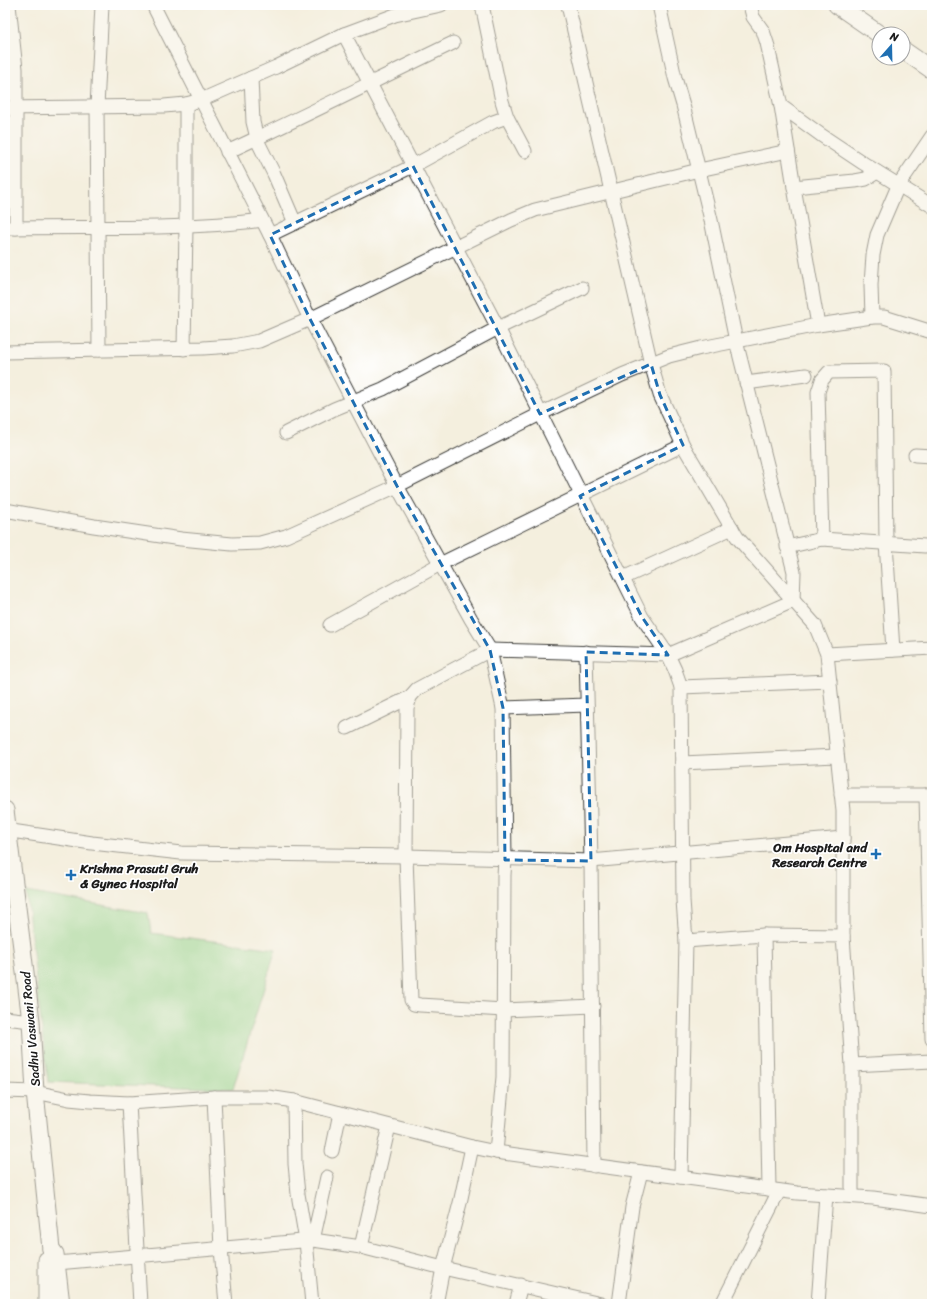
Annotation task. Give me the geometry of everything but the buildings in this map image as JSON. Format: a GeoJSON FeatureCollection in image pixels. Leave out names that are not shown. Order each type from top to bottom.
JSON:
{"type":"FeatureCollection","features":[{"type":"Feature","properties":{"kind":"street"},"geometry":{"type":"LineString","coordinates":[[8,5],[16,69],[10,108],[10,228],[186,226],[236,224],[262,220]]}},
{"type":"Feature","properties":{"kind":"street"},"geometry":{"type":"LineString","coordinates":[[99,350],[97,107],[102,5]]}},
{"type":"Feature","properties":{"kind":"street"},"geometry":{"type":"LineString","coordinates":[[153,5],[353,402],[440,564],[490,650],[503,708],[505,860],[503,1077],[496,1152]]}},
{"type":"Feature","properties":{"kind":"street"},"geometry":{"type":"LineString","coordinates":[[10,108],[164,106],[186,104],[201,100],[251,78],[344,34],[396,15],[441,5]]}},
{"type":"Feature","properties":{"kind":"street"},"geometry":{"type":"LineString","coordinates":[[482,5],[502,101],[507,116],[525,151]]}},
{"type":"Feature","properties":{"kind":"street"},"geometry":{"type":"LineString","coordinates":[[568,5],[651,364],[660,395],[683,445],[737,537],[815,625],[827,654],[843,811],[843,936],[852,1065],[852,1196]]}},
{"type":"Feature","properties":{"kind":"street"},"geometry":{"type":"LineString","coordinates":[[659,5],[675,78],[711,220],[736,341],[794,572],[793,601]]}},
{"type":"Feature","properties":{"kind":"street"},"geometry":{"type":"LineString","coordinates":[[750,5],[754,17],[763,31],[767,44],[781,106],[818,325]]}},
{"type":"Feature","properties":{"kind":"street"},"geometry":{"type":"LineString","coordinates":[[837,5],[871,28]]}},
{"type":"Feature","properties":{"kind":"street"},"geometry":{"type":"LineString","coordinates":[[344,34],[498,328],[580,496],[642,617],[668,655],[681,687],[683,900],[686,941],[681,1177]]}},
{"type":"Feature","properties":{"kind":"street"},"geometry":{"type":"LineString","coordinates":[[228,152],[453,43]]}},
{"type":"Feature","properties":{"kind":"street"},"geometry":{"type":"LineString","coordinates":[[911,56],[932,70]]}},
{"type":"Feature","properties":{"kind":"street"},"geometry":{"type":"LineString","coordinates":[[251,78],[253,122],[257,138],[295,223]]}},
{"type":"Feature","properties":{"kind":"street"},"geometry":{"type":"LineString","coordinates":[[184,349],[186,104]]}},
{"type":"Feature","properties":{"kind":"street"},"geometry":{"type":"LineString","coordinates":[[781,106],[821,135],[898,186],[932,206]]}},
{"type":"Feature","properties":{"kind":"street"},"geometry":{"type":"LineString","coordinates":[[270,235],[413,166],[493,122],[507,116]]}},
{"type":"Feature","properties":{"kind":"street"},"geometry":{"type":"LineString","coordinates":[[872,317],[871,284],[873,254],[877,235],[898,186],[932,136]]}},
{"type":"Feature","properties":{"kind":"street"},"geometry":{"type":"LineString","coordinates":[[5,352],[184,349],[233,346],[259,341],[310,319],[511,220],[535,210],[699,170],[788,151]]}},
{"type":"Feature","properties":{"kind":"street"},"geometry":{"type":"LineString","coordinates":[[794,187],[855,181],[866,179],[877,172]]}},
{"type":"Feature","properties":{"kind":"street"},"geometry":{"type":"LineString","coordinates":[[286,433],[334,409],[383,389],[498,328],[582,288]]}},
{"type":"Feature","properties":{"kind":"street"},"geometry":{"type":"LineString","coordinates":[[5,510],[94,526],[181,539],[232,544],[260,543],[286,536],[398,486],[540,414],[669,356],[701,348],[818,325],[872,317],[884,317],[932,332]]}},
{"type":"Feature","properties":{"kind":"street"},"geometry":{"type":"LineString","coordinates":[[822,539],[818,392],[822,380],[829,372],[884,371],[886,543],[893,650]]}},
{"type":"Feature","properties":{"kind":"street"},"geometry":{"type":"LineString","coordinates":[[746,383],[806,375]]}},
{"type":"Feature","properties":{"kind":"street"},"geometry":{"type":"LineString","coordinates":[[330,625],[440,564],[683,445]]}},
{"type":"Feature","properties":{"kind":"street"},"geometry":{"type":"LineString","coordinates":[[915,455],[932,456]]}},
{"type":"Feature","properties":{"kind":"street"},"geometry":{"type":"LineString","coordinates":[[623,578],[732,528]]}},
{"type":"Feature","properties":{"kind":"street"},"geometry":{"type":"LineString","coordinates":[[787,547],[822,539],[925,546]]}},
{"type":"Feature","properties":{"kind":"street"},"geometry":{"type":"LineString","coordinates":[[347,728],[410,697],[417,689],[490,650],[668,655],[793,601]]}},
{"type":"Feature","properties":{"kind":"street"},"geometry":{"type":"LineString","coordinates":[[827,654],[932,648]]}},
{"type":"Feature","properties":{"kind":"street"},"geometry":{"type":"LineString","coordinates":[[586,652],[591,861],[594,1166]]}},
{"type":"Feature","properties":{"kind":"street"},"geometry":{"type":"LineString","coordinates":[[681,687],[830,681]]}},
{"type":"Feature","properties":{"kind":"street"},"geometry":{"type":"LineString","coordinates":[[410,697],[407,708],[406,856],[411,1000],[414,1004],[420,1005],[504,1010],[593,1006]]}},
{"type":"Feature","properties":{"kind":"street"},"geometry":{"type":"LineString","coordinates":[[503,708],[587,704]]}},
{"type":"Feature","properties":{"kind":"street"},"geometry":{"type":"LineString","coordinates":[[682,763],[837,756]]}},
{"type":"Feature","properties":{"kind":"street"},"geometry":{"type":"LineString","coordinates":[[841,795],[929,795],[932,1039]]}},
{"type":"Feature","properties":{"kind":"street","name":"Sadhu Vaswani Road"},"geometry":{"type":"LineString","coordinates":[[5,810],[31,1021],[35,1092],[60,1304]]}},
{"type":"Feature","properties":{"kind":"street"},"geometry":{"type":"LineString","coordinates":[[7,831],[180,853],[406,856],[505,860],[591,861],[683,854],[843,838]]}},
{"type":"Feature","properties":{"kind":"street"},"geometry":{"type":"LineString","coordinates":[[686,941],[764,935],[843,936]]}},
{"type":"Feature","properties":{"kind":"street"},"geometry":{"type":"LineString","coordinates":[[722,1304],[774,1190],[764,935]]}},
{"type":"Feature","properties":{"kind":"street"},"geometry":{"type":"LineString","coordinates":[[5,1018],[31,1021]]}},
{"type":"Feature","properties":{"kind":"street"},"geometry":{"type":"LineString","coordinates":[[852,1065],[932,1061]]}},
{"type":"Feature","properties":{"kind":"street"},"geometry":{"type":"LineString","coordinates":[[5,1091],[35,1092],[69,1099],[129,1103],[214,1098],[268,1097],[294,1100],[389,1126],[496,1152],[774,1190],[826,1196],[852,1196],[932,1206]]}},
{"type":"Feature","properties":{"kind":"street"},"geometry":{"type":"LineString","coordinates":[[214,1098],[221,1249],[226,1304]]}},
{"type":"Feature","properties":{"kind":"street"},"geometry":{"type":"LineString","coordinates":[[294,1100],[295,1164],[298,1194],[309,1241],[312,1304]]}},
{"type":"Feature","properties":{"kind":"street"},"geometry":{"type":"LineString","coordinates":[[129,1103],[140,1304]]}},
{"type":"Feature","properties":{"kind":"street"},"geometry":{"type":"LineString","coordinates":[[332,1151],[340,1113]]}},
{"type":"Feature","properties":{"kind":"street"},"geometry":{"type":"LineString","coordinates":[[361,1247],[389,1126]]}},
{"type":"Feature","properties":{"kind":"street"},"geometry":{"type":"LineString","coordinates":[[436,1304],[443,1268],[460,1203],[472,1147]]}},
{"type":"Feature","properties":{"kind":"street"},"geometry":{"type":"LineString","coordinates":[[619,1304],[632,1207],[641,1172]]}},
{"type":"Feature","properties":{"kind":"street"},"geometry":{"type":"LineString","coordinates":[[309,1241],[327,1177]]}},
{"type":"Feature","properties":{"kind":"street"},"geometry":{"type":"LineString","coordinates":[[818,1304],[826,1196]]}},
{"type":"Feature","properties":{"kind":"street"},"geometry":{"type":"LineString","coordinates":[[47,1304],[47,1256],[137,1256],[309,1241],[361,1247],[443,1268],[601,1304]]}},
{"type":"Feature","properties":{"kind":"street"},"geometry":{"type":"LineString","coordinates":[[516,1304],[521,1285]]}},
{"type":"Feature","properties":{"kind":"highlighted area"},"geometry":{"type":"Polygon","coordinates":[[[413,166],[540,414],[651,364],[660,395],[683,445],[580,496],[642,617],[668,655],[586,652],[591,861],[505,860],[503,708],[490,650],[397,486],[310,319],[270,235],[413,166]]]}},
{"type":"Feature","properties":{"kind":"green space"},"geometry":{"type":"Polygon","coordinates":[[[26,892],[148,913],[151,933],[276,949],[233,1089],[48,1082],[26,892]]]}},
{"type":"Feature","properties":{"kind":"place","name":"Om Hospital and Research Centre"},"geometry":{"type":"Point","coordinates":[876,854]}},
{"type":"Feature","properties":{"kind":"place","name":"Krishna Prasuti Gruh & Gynec Hospital"},"geometry":{"type":"Point","coordinates":[71,875]}}]}
